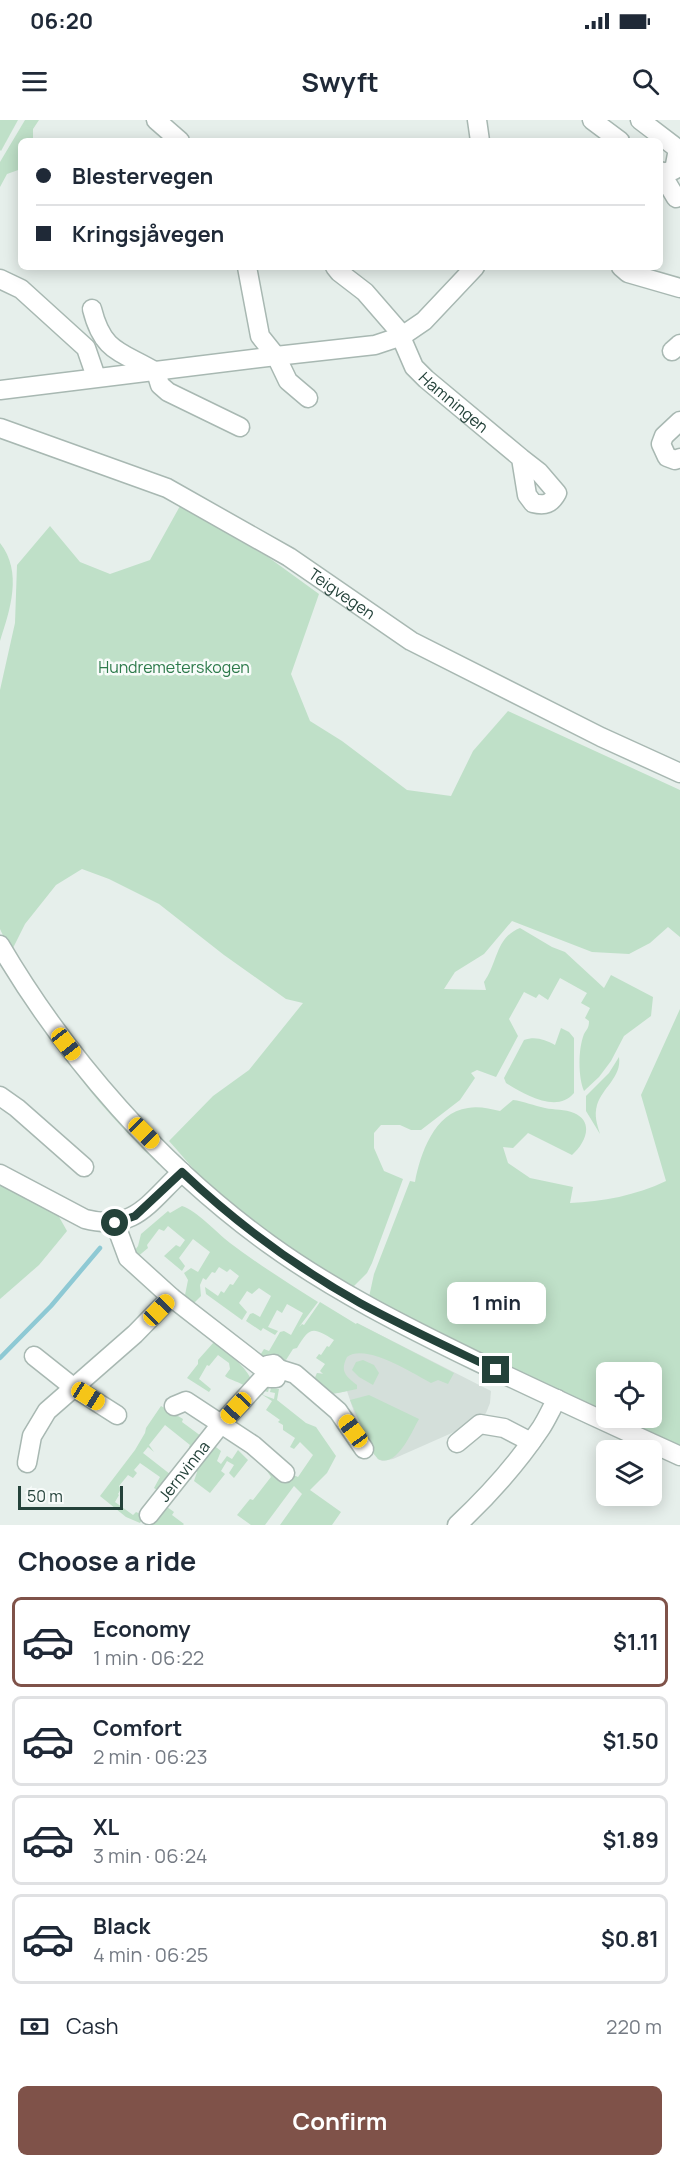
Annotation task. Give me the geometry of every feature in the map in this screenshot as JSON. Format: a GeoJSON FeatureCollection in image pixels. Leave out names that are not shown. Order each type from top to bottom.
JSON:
{"type":"FeatureCollection","features":[{"type":"Feature","properties":{"kind":"street"},"geometry":{"type":"LineString","coordinates":[[156,120],[177,138]]}},
{"type":"Feature","properties":{"kind":"street"},"geometry":{"type":"LineString","coordinates":[[477,120],[480,138]]}},
{"type":"Feature","properties":{"kind":"street"},"geometry":{"type":"LineString","coordinates":[[592,120],[616,138]]}},
{"type":"Feature","properties":{"kind":"street"},"geometry":{"type":"LineString","coordinates":[[627,138],[640,120],[678,149],[674,170],[663,172]]}},
{"type":"Feature","properties":{"kind":"street"},"geometry":{"type":"LineString","coordinates":[[663,175],[672,198]]}},
{"type":"Feature","properties":{"kind":"street"},"geometry":{"type":"LineString","coordinates":[[248,270],[260,336],[276,356],[288,381],[308,398]]}},
{"type":"Feature","properties":{"kind":"street","name":"Hamningen"},"geometry":{"type":"LineString","coordinates":[[338,270],[365,292],[402,336],[414,367],[521,458]]}},
{"type":"Feature","properties":{"kind":"street"},"geometry":{"type":"LineString","coordinates":[[0,390],[375,345],[402,336],[424,321],[472,270]]}},
{"type":"Feature","properties":{"kind":"street"},"geometry":{"type":"LineString","coordinates":[[624,270],[680,288]]}},
{"type":"Feature","properties":{"kind":"street"},"geometry":{"type":"LineString","coordinates":[[0,279],[21,289],[86,348],[96,377]]}},
{"type":"Feature","properties":{"kind":"street"},"geometry":{"type":"LineString","coordinates":[[92,309],[96,326],[110,347],[156,372],[160,385],[168,392],[240,427]]}},
{"type":"Feature","properties":{"kind":"street"},"geometry":{"type":"LineString","coordinates":[[680,421],[664,436],[661,444],[667,457],[675,460],[680,458]]}},
{"type":"Feature","properties":{"kind":"street","name":"Teigvegen"},"geometry":{"type":"LineString","coordinates":[[0,428],[166,489],[289,557],[411,641],[601,737],[680,773]]}},
{"type":"Feature","properties":{"kind":"street"},"geometry":{"type":"LineString","coordinates":[[0,945],[50,1022],[108,1096],[203,1192],[268,1244],[359,1302],[410,1329],[680,1456]]}},
{"type":"Feature","properties":{"kind":"street"},"geometry":{"type":"LineString","coordinates":[[0,1096],[17,1108],[84,1167]]}},
{"type":"Feature","properties":{"kind":"street"},"geometry":{"type":"LineString","coordinates":[[0,1174],[85,1219],[99,1223],[115,1223],[135,1216],[182,1172]]}},
{"type":"Feature","properties":{"kind":"street"},"geometry":{"type":"LineString","coordinates":[[115,1223],[128,1258],[171,1297],[270,1371],[295,1374],[338,1410],[364,1449]]}},
{"type":"Feature","properties":{"kind":"street"},"geometry":{"type":"LineString","coordinates":[[27,1463],[33,1436],[47,1411],[135,1334],[171,1297]]}},
{"type":"Feature","properties":{"kind":"street"},"geometry":{"type":"LineString","coordinates":[[34,1356],[73,1387],[117,1414]]}},
{"type":"Feature","properties":{"kind":"street","name":"Jernvinna"},"geometry":{"type":"LineString","coordinates":[[149,1515],[220,1424],[270,1371]]}},
{"type":"Feature","properties":{"kind":"street"},"geometry":{"type":"LineString","coordinates":[[457,1525],[492,1490],[531,1442],[557,1399]]}},
{"type":"Feature","properties":{"kind":"street"},"geometry":{"type":"LineString","coordinates":[[174,1406],[186,1401],[253,1444],[285,1473]]}},
{"type":"Feature","properties":{"kind":"street"},"geometry":{"type":"LineString","coordinates":[[457,1443],[480,1424],[504,1428],[531,1442]]}},
{"type":"Feature","properties":{"kind":"shaded area"},"geometry":{"type":"Polygon","coordinates":[[[357,1323],[491,1391],[486,1413],[479,1421],[393,1459],[382,1461],[378,1459],[354,1412],[347,1391],[333,1394],[315,1377],[317,1373],[325,1374],[357,1323]]]}},
{"type":"Feature","properties":{"kind":"green space"},"geometry":{"type":"Polygon","coordinates":[[[0,120],[18,120],[1,151],[0,150],[0,120]]]}},
{"type":"Feature","properties":{"kind":"green space"},"geometry":{"type":"Polygon","coordinates":[[[25,120],[39,120],[33,129],[33,138],[18,138],[18,170],[7,174],[0,187],[0,162],[25,120]]]}},
{"type":"Feature","properties":{"kind":"green space","name":"Hundremeterskogen"},"geometry":{"type":"Polygon","coordinates":[[[180,506],[268,557],[319,594],[291,674],[310,721],[342,741],[407,790],[451,796],[473,751],[508,711],[680,790],[680,937],[668,927],[650,943],[629,954],[592,952],[512,921],[484,954],[455,972],[444,989],[486,990],[484,982],[501,944],[512,932],[520,928],[565,952],[604,988],[611,975],[653,997],[651,1016],[624,1036],[611,1061],[584,1091],[580,1055],[582,1040],[589,1025],[589,1021],[585,1018],[590,1008],[581,1003],[587,993],[560,978],[548,1000],[539,994],[536,998],[524,992],[509,1019],[518,1036],[496,1077],[477,1070],[471,1073],[475,1078],[460,1100],[421,1130],[411,1130],[400,1125],[381,1125],[374,1133],[374,1148],[384,1171],[403,1179],[372,1263],[367,1273],[352,1288],[274,1238],[236,1210],[203,1179],[169,1141],[213,1096],[249,1070],[303,1003],[286,999],[224,955],[159,904],[109,879],[82,869],[56,885],[25,924],[11,952],[0,929],[0,690],[15,623],[17,565],[50,526],[80,562],[110,574],[150,560],[180,506]]]}},
{"type":"Feature","properties":{"kind":"green space"},"geometry":{"type":"Polygon","coordinates":[[[0,543],[7,554],[13,579],[10,604],[0,641],[0,543]]]}},
{"type":"Feature","properties":{"kind":"green space"},"geometry":{"type":"Polygon","coordinates":[[[680,1009],[680,1446],[640,1428],[662,1428],[662,1362],[596,1362],[596,1407],[435,1333],[369,1297],[374,1274],[410,1181],[415,1182],[425,1148],[446,1117],[456,1111],[476,1107],[500,1111],[513,1100],[574,1113],[584,1122],[586,1133],[581,1145],[572,1155],[528,1133],[513,1148],[503,1147],[508,1163],[530,1178],[573,1187],[570,1203],[594,1201],[619,1197],[666,1181],[641,1095],[680,1009]]]}},
{"type":"Feature","properties":{"kind":"green space"},"geometry":{"type":"Polygon","coordinates":[[[561,1028],[574,1038],[574,1093],[559,1102],[550,1102],[531,1097],[506,1083],[504,1078],[524,1040],[544,1040],[555,1045],[561,1028]]]}},
{"type":"Feature","properties":{"kind":"green space"},"geometry":{"type":"Polygon","coordinates":[[[51,1034],[157,1158],[159,1165],[114,1119],[87,1087],[51,1034]]]}},
{"type":"Feature","properties":{"kind":"green space"},"geometry":{"type":"Polygon","coordinates":[[[619,1057],[618,1071],[597,1105],[596,1116],[600,1134],[586,1111],[586,1096],[609,1073],[619,1057]]]}},
{"type":"Feature","properties":{"kind":"green space"},"geometry":{"type":"Polygon","coordinates":[[[0,1183],[58,1215],[67,1231],[39,1265],[0,1299],[0,1183]]]}},
{"type":"Feature","properties":{"kind":"green space"},"geometry":{"type":"Polygon","coordinates":[[[182,1206],[200,1217],[251,1258],[318,1302],[299,1327],[304,1325],[320,1302],[356,1324],[454,1373],[448,1384],[438,1380],[431,1383],[377,1356],[355,1354],[347,1357],[344,1370],[357,1385],[357,1389],[327,1394],[314,1381],[317,1373],[323,1374],[320,1371],[325,1364],[316,1358],[334,1340],[316,1331],[309,1332],[286,1360],[259,1357],[264,1349],[269,1351],[280,1332],[284,1331],[291,1335],[303,1313],[287,1304],[282,1313],[277,1310],[268,1327],[278,1331],[275,1335],[263,1328],[261,1331],[246,1321],[253,1313],[260,1317],[271,1296],[259,1288],[252,1294],[247,1291],[239,1303],[247,1312],[242,1320],[206,1294],[205,1287],[218,1296],[221,1291],[224,1293],[239,1276],[230,1269],[227,1272],[219,1267],[206,1280],[203,1278],[200,1285],[201,1296],[192,1305],[184,1300],[188,1280],[184,1273],[191,1268],[198,1272],[210,1252],[193,1239],[179,1258],[185,1266],[182,1271],[164,1256],[176,1245],[180,1247],[185,1240],[168,1226],[164,1231],[159,1229],[147,1245],[148,1248],[136,1258],[133,1253],[138,1246],[141,1234],[168,1211],[170,1213],[182,1206]]]}},
{"type":"Feature","properties":{"kind":"green space"},"geometry":{"type":"Polygon","coordinates":[[[214,1342],[248,1373],[251,1379],[246,1387],[225,1376],[230,1369],[229,1363],[218,1355],[209,1366],[207,1365],[199,1379],[211,1389],[209,1392],[187,1378],[198,1364],[198,1360],[214,1342]]]}},
{"type":"Feature","properties":{"kind":"green space"},"geometry":{"type":"Polygon","coordinates":[[[363,1360],[374,1365],[379,1373],[373,1385],[352,1370],[356,1362],[363,1360]]]}},
{"type":"Feature","properties":{"kind":"green space"},"geometry":{"type":"Polygon","coordinates":[[[263,1386],[269,1388],[268,1392],[264,1391],[263,1395],[274,1399],[275,1393],[270,1392],[271,1388],[279,1389],[277,1400],[306,1423],[316,1427],[336,1456],[327,1473],[310,1490],[341,1512],[332,1525],[280,1525],[302,1494],[294,1486],[265,1525],[251,1525],[237,1515],[250,1499],[253,1500],[271,1477],[265,1468],[269,1464],[298,1477],[313,1455],[300,1442],[294,1449],[290,1447],[295,1438],[283,1430],[283,1425],[278,1422],[280,1420],[266,1410],[272,1401],[261,1394],[263,1386]]]}},
{"type":"Feature","properties":{"kind":"green space"},"geometry":{"type":"Polygon","coordinates":[[[369,1395],[419,1419],[403,1448],[391,1459],[378,1459],[373,1453],[350,1400],[369,1395]]]}},
{"type":"Feature","properties":{"kind":"green space"},"geometry":{"type":"Polygon","coordinates":[[[161,1406],[183,1419],[182,1422],[201,1436],[192,1449],[165,1425],[149,1445],[154,1452],[148,1447],[143,1453],[175,1478],[163,1494],[154,1488],[160,1477],[140,1463],[134,1470],[137,1473],[133,1478],[128,1475],[119,1486],[121,1489],[115,1502],[133,1515],[136,1512],[145,1516],[140,1523],[126,1517],[100,1496],[135,1450],[161,1406]]]}},
{"type":"Feature","properties":{"kind":"green space"},"geometry":{"type":"Polygon","coordinates":[[[212,1444],[221,1451],[217,1461],[221,1464],[227,1456],[232,1459],[238,1450],[248,1460],[234,1478],[229,1473],[234,1465],[227,1461],[221,1471],[225,1474],[210,1493],[194,1481],[197,1472],[193,1468],[190,1474],[191,1480],[185,1475],[212,1444]]]}},
{"type":"Feature","properties":{"kind":"green space"},"geometry":{"type":"Polygon","coordinates":[[[163,1504],[174,1512],[172,1515],[183,1525],[147,1525],[163,1504]]]}},
{"type":"Feature","properties":{"kind":"waterway"},"geometry":{"type":"LineString","coordinates":[[0,1358],[51,1306],[100,1248]]}},
{"type":"Feature","properties":{"kind":"route"},"geometry":{"type":"LineString","coordinates":[[115,1223],[135,1216],[182,1172],[203,1192],[268,1244],[317,1276],[410,1329],[496,1370]]}}]}
